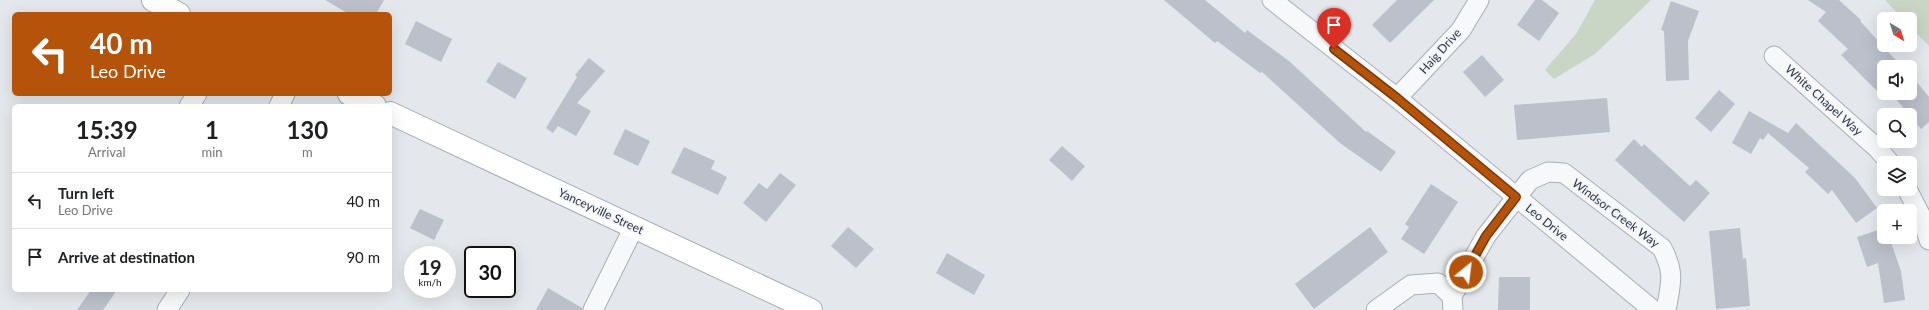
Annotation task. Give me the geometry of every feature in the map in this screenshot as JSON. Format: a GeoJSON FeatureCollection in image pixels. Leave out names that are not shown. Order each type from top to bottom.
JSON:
{"type":"FeatureCollection","features":[{"type":"Feature","properties":{"kind":"main road"},"geometry":{"type":"LineString","coordinates":[[153,0],[175,12]]}},
{"type":"Feature","properties":{"kind":"main road"},"geometry":{"type":"LineString","coordinates":[[353,96],[371,104]]}},
{"type":"Feature","properties":{"kind":"main road","name":"Yanceyville Street"},"geometry":{"type":"LineString","coordinates":[[392,114],[811,310]]}},
{"type":"Feature","properties":{"kind":"street","name":"Leo Drive"},"geometry":{"type":"LineString","coordinates":[[1272,0],[1397,98],[1653,310]]}},
{"type":"Feature","properties":{"kind":"street","name":"Haig Drive"},"geometry":{"type":"LineString","coordinates":[[1397,98],[1461,30],[1478,0]]}},
{"type":"Feature","properties":{"kind":"street","name":"White Chapel Way"},"geometry":{"type":"LineString","coordinates":[[1774,56],[1884,156]]}},
{"type":"Feature","properties":{"kind":"street","name":"Windsor Creek Way"},"geometry":{"type":"LineString","coordinates":[[1453,303],[1486,236],[1530,180],[1548,172],[1564,173],[1662,248],[1670,263],[1672,279],[1666,310]]}},
{"type":"Feature","properties":{"kind":"street"},"geometry":{"type":"LineString","coordinates":[[1911,196],[1923,220],[1929,240]]}},
{"type":"Feature","properties":{"kind":"street"},"geometry":{"type":"LineString","coordinates":[[593,310],[634,227]]}},
{"type":"Feature","properties":{"kind":"street"},"geometry":{"type":"LineString","coordinates":[[1376,310],[1411,285],[1438,283],[1453,303]]}},
{"type":"Feature","properties":{"kind":"street"},"geometry":{"type":"LineString","coordinates":[[167,310],[179,292]]}},
{"type":"Feature","properties":{"kind":"green space"},"geometry":{"type":"Polygon","coordinates":[[[1595,0],[1651,0],[1595,54],[1554,79],[1545,70],[1576,34],[1595,0]]]}},
{"type":"Feature","properties":{"kind":"green space"},"geometry":{"type":"Polygon","coordinates":[[[1885,0],[1929,0],[1929,46],[1917,33],[1917,12],[1896,12],[1885,0]]]}},
{"type":"Feature","properties":{"kind":"building"},"geometry":{"type":"Polygon","coordinates":[[[325,0],[384,0],[377,12],[346,12],[325,0]]]}},
{"type":"Feature","properties":{"kind":"building"},"geometry":{"type":"Polygon","coordinates":[[[1164,0],[1205,0],[1245,33],[1247,30],[1289,61],[1366,132],[1367,131],[1396,152],[1381,172],[1340,143],[1262,72],[1260,73],[1217,41],[1215,43],[1164,0]]]}},
{"type":"Feature","properties":{"kind":"building"},"geometry":{"type":"Polygon","coordinates":[[[1397,0],[1434,0],[1390,43],[1372,25],[1397,0]]]}},
{"type":"Feature","properties":{"kind":"building"},"geometry":{"type":"Polygon","coordinates":[[[1535,0],[1542,0],[1559,13],[1539,41],[1517,25],[1535,0]]]}},
{"type":"Feature","properties":{"kind":"building"},"geometry":{"type":"Polygon","coordinates":[[[1808,0],[1839,0],[1861,20],[1860,21],[1877,40],[1877,52],[1888,52],[1896,60],[1877,60],[1877,91],[1841,55],[1848,49],[1818,21],[1826,12],[1808,0]]]}},
{"type":"Feature","properties":{"kind":"building"},"geometry":{"type":"Polygon","coordinates":[[[1671,1],[1699,11],[1688,41],[1689,80],[1666,81],[1664,31],[1661,30],[1671,1]]]}},
{"type":"Feature","properties":{"kind":"building"},"geometry":{"type":"Polygon","coordinates":[[[416,21],[452,39],[441,62],[405,44],[416,21]]]}},
{"type":"Feature","properties":{"kind":"building"},"geometry":{"type":"Polygon","coordinates":[[[1482,55],[1504,80],[1485,97],[1463,72],[1482,55]]]}},
{"type":"Feature","properties":{"kind":"building"},"geometry":{"type":"Polygon","coordinates":[[[589,58],[605,71],[577,103],[591,111],[576,136],[558,126],[553,133],[546,128],[577,77],[575,75],[589,58]]]}},
{"type":"Feature","properties":{"kind":"building"},"geometry":{"type":"Polygon","coordinates":[[[498,62],[527,78],[515,99],[486,82],[498,62]]]}},
{"type":"Feature","properties":{"kind":"building"},"geometry":{"type":"Polygon","coordinates":[[[1917,82],[1929,97],[1929,122],[1921,129],[1917,124],[1917,108],[1904,108],[1897,100],[1917,100],[1917,82]]]}},
{"type":"Feature","properties":{"kind":"building"},"geometry":{"type":"Polygon","coordinates":[[[1719,90],[1735,104],[1711,132],[1695,118],[1719,90]]]}},
{"type":"Feature","properties":{"kind":"building"},"geometry":{"type":"Polygon","coordinates":[[[1607,98],[1610,132],[1517,140],[1514,105],[1607,98]]]}},
{"type":"Feature","properties":{"kind":"building"},"geometry":{"type":"Polygon","coordinates":[[[1749,111],[1788,133],[1796,123],[1855,178],[1877,208],[1856,223],[1832,190],[1828,194],[1805,172],[1809,168],[1768,133],[1763,140],[1760,138],[1751,154],[1732,143],[1749,111]]]}},
{"type":"Feature","properties":{"kind":"building"},"geometry":{"type":"Polygon","coordinates":[[[625,129],[650,141],[638,166],[613,154],[625,129]]]}},
{"type":"Feature","properties":{"kind":"building"},"geometry":{"type":"Polygon","coordinates":[[[1634,139],[1642,147],[1644,144],[1690,186],[1696,180],[1710,193],[1684,222],[1615,160],[1634,139]]]}},
{"type":"Feature","properties":{"kind":"building"},"geometry":{"type":"Polygon","coordinates":[[[1062,146],[1085,166],[1072,181],[1049,160],[1062,146]]]}},
{"type":"Feature","properties":{"kind":"building"},"geometry":{"type":"Polygon","coordinates":[[[684,147],[715,161],[711,169],[727,177],[718,195],[671,173],[684,147]]]}},
{"type":"Feature","properties":{"kind":"building"},"geometry":{"type":"Polygon","coordinates":[[[780,173],[796,185],[766,222],[743,203],[759,183],[767,189],[780,173]]]}},
{"type":"Feature","properties":{"kind":"building"},"geometry":{"type":"Polygon","coordinates":[[[1431,184],[1458,202],[1424,254],[1401,239],[1409,227],[1405,224],[1431,184]]]}},
{"type":"Feature","properties":{"kind":"building"},"geometry":{"type":"Polygon","coordinates":[[[420,209],[444,220],[434,240],[410,228],[420,209]]]}},
{"type":"Feature","properties":{"kind":"building"},"geometry":{"type":"Polygon","coordinates":[[[848,227],[874,249],[856,268],[831,246],[848,227]]]}},
{"type":"Feature","properties":{"kind":"building"},"geometry":{"type":"Polygon","coordinates":[[[1370,227],[1388,252],[1314,309],[1295,284],[1370,227]]]}},
{"type":"Feature","properties":{"kind":"building"},"geometry":{"type":"Polygon","coordinates":[[[1740,228],[1743,259],[1746,258],[1750,306],[1716,309],[1709,231],[1740,228]]]}},
{"type":"Feature","properties":{"kind":"building"},"geometry":{"type":"Polygon","coordinates":[[[1877,230],[1877,244],[1891,244],[1901,271],[1905,300],[1884,303],[1878,263],[1867,267],[1857,237],[1877,230]]]}},
{"type":"Feature","properties":{"kind":"building"},"geometry":{"type":"Polygon","coordinates":[[[947,253],[985,275],[974,295],[936,273],[947,253]]]}},
{"type":"Feature","properties":{"kind":"building"},"geometry":{"type":"Polygon","coordinates":[[[1499,277],[1530,277],[1530,310],[1498,310],[1499,277]]]}},
{"type":"Feature","properties":{"kind":"building"},"geometry":{"type":"Polygon","coordinates":[[[548,288],[582,308],[582,310],[536,310],[548,288]]]}},
{"type":"Feature","properties":{"kind":"building"},"geometry":{"type":"Polygon","coordinates":[[[90,292],[116,292],[103,310],[77,310],[90,292]]]}},
{"type":"Feature","properties":{"kind":"route"},"geometry":{"type":"LineString","coordinates":[[1334,49],[1397,98],[1443,138],[1516,197],[1486,236],[1466,272]]}}]}
